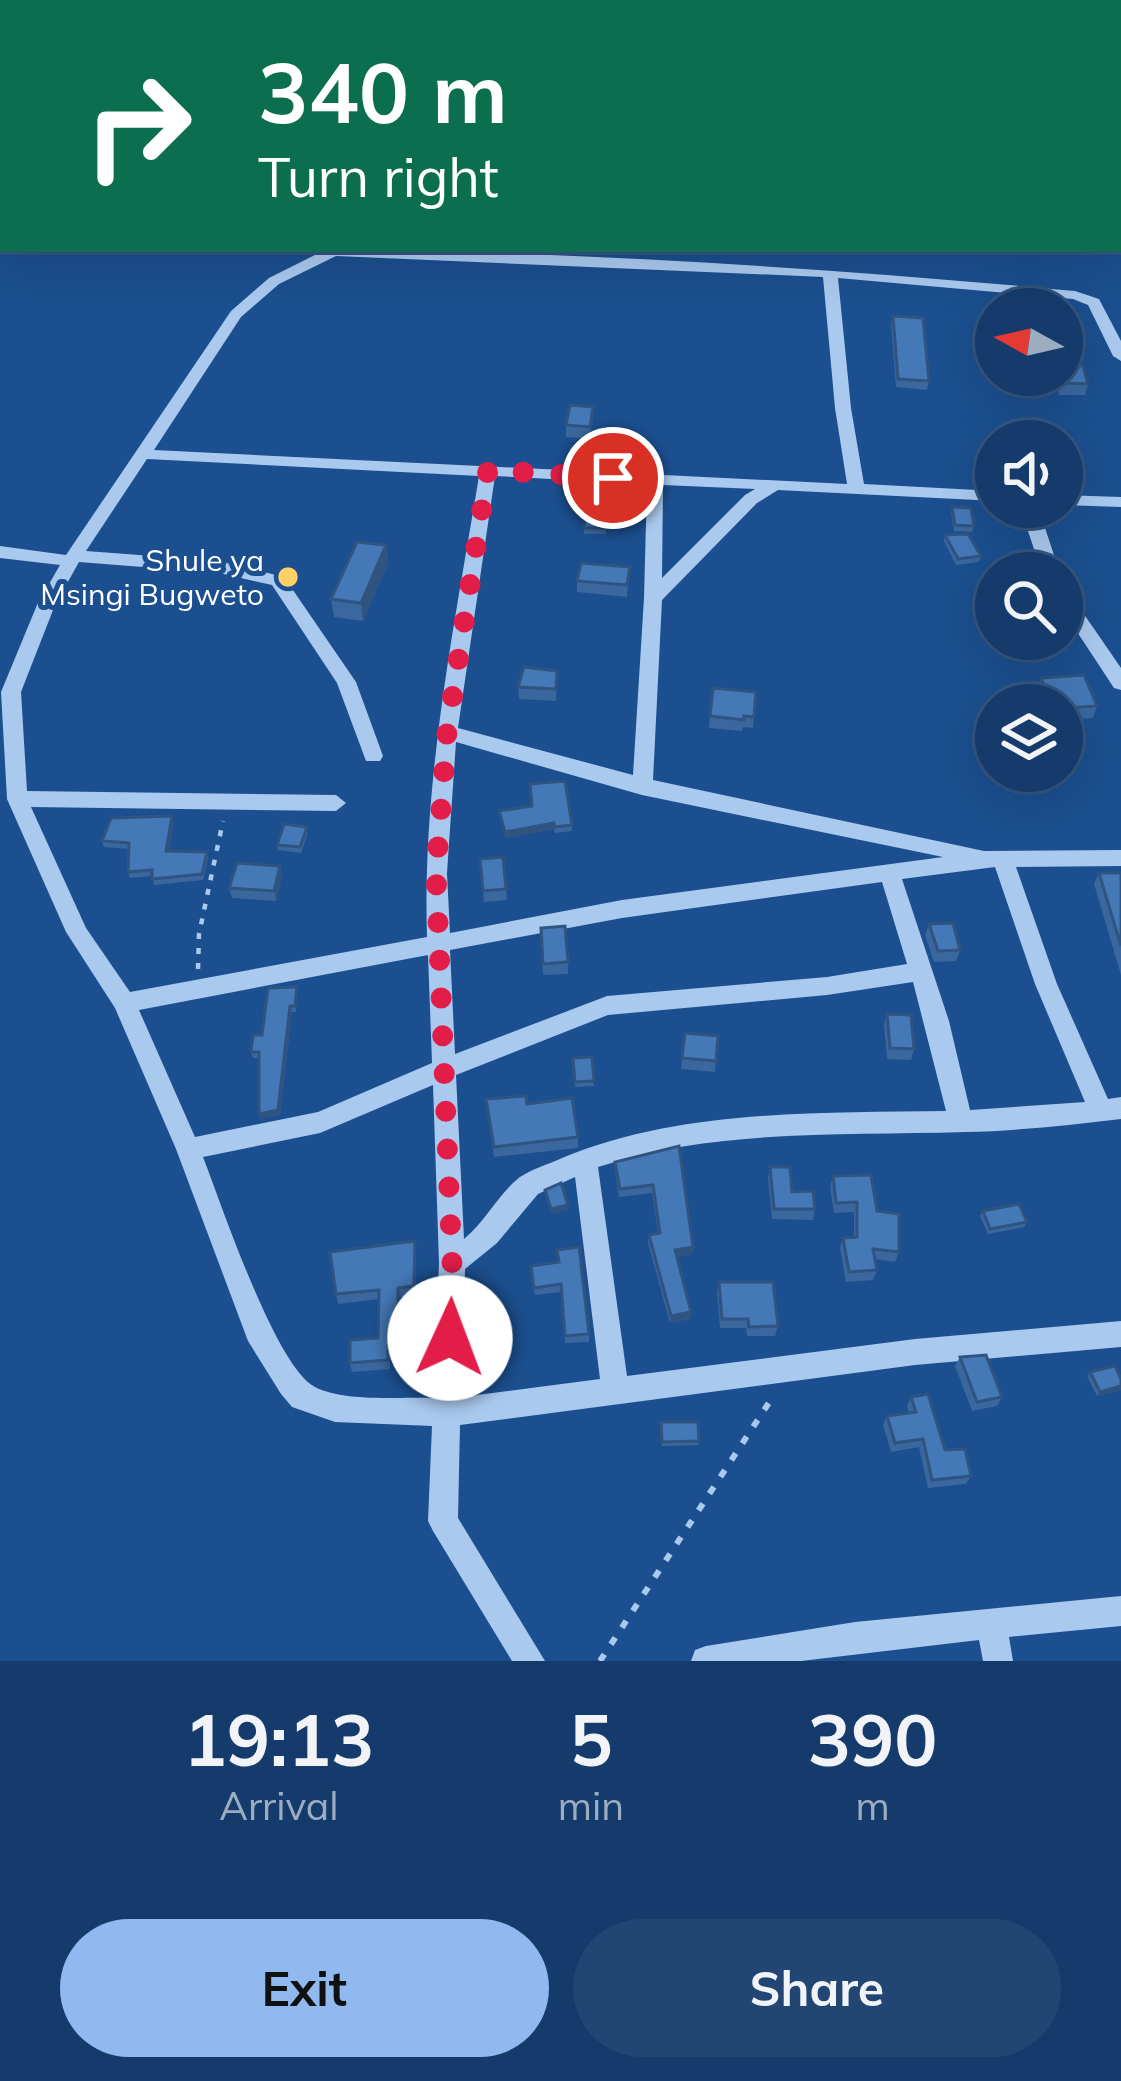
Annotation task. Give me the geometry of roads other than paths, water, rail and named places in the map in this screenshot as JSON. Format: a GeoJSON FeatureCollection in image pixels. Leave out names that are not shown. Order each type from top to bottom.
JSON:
{"type":"FeatureCollection","features":[{"type":"Feature","properties":{"kind":"street"},"geometry":{"type":"LineString","coordinates":[[331,252],[292,270],[245,303],[73,558],[46,605],[10,692],[17,800],[77,932],[124,1003],[188,1149],[258,1332],[302,1397],[367,1412],[447,1413],[915,1352],[1121,1334]]}},
{"type":"Feature","properties":{"kind":"street"},"geometry":{"type":"LineString","coordinates":[[356,252],[830,273],[1076,295],[1094,302],[1121,356]]}},
{"type":"Feature","properties":{"kind":"street"},"geometry":{"type":"LineString","coordinates":[[830,273],[856,489]]}},
{"type":"Feature","properties":{"kind":"street"},"geometry":{"type":"LineString","coordinates":[[140,454],[975,495]]}},
{"type":"Feature","properties":{"kind":"street"},"geometry":{"type":"LineString","coordinates":[[488,470],[447,732],[436,873],[452,1263],[443,1521],[530,1661]]}},
{"type":"Feature","properties":{"kind":"street"},"geometry":{"type":"LineString","coordinates":[[642,787],[655,481]]}},
{"type":"Feature","properties":{"kind":"street"},"geometry":{"type":"LineString","coordinates":[[653,598],[752,499],[773,486]]}},
{"type":"Feature","properties":{"kind":"street"},"geometry":{"type":"LineString","coordinates":[[1083,501],[1121,502]]}},
{"type":"Feature","properties":{"kind":"street"},"geometry":{"type":"LineString","coordinates":[[0,552],[219,567],[278,581],[346,682],[373,756]]}},
{"type":"Feature","properties":{"kind":"street"},"geometry":{"type":"LineString","coordinates":[[1083,626],[1121,683]]}},
{"type":"Feature","properties":{"kind":"street"},"geometry":{"type":"LineString","coordinates":[[447,732],[528,759],[642,787],[849,825],[995,859]]}},
{"type":"Feature","properties":{"kind":"street"},"geometry":{"type":"LineString","coordinates":[[17,800],[336,803]]}},
{"type":"Feature","properties":{"kind":"street"},"geometry":{"type":"LineString","coordinates":[[124,1003],[622,909],[995,859],[1121,858]]}},
{"type":"Feature","properties":{"kind":"street"},"geometry":{"type":"LineString","coordinates":[[452,1263],[486,1237],[530,1184],[585,1159],[696,1134],[836,1124],[961,1124],[1111,1110],[1046,984],[995,859]]}},
{"type":"Feature","properties":{"kind":"street"},"geometry":{"type":"LineString","coordinates":[[890,874],[961,1124]]}},
{"type":"Feature","properties":{"kind":"street"},"geometry":{"type":"LineString","coordinates":[[188,1149],[320,1122],[608,1006],[826,986],[920,970]]}},
{"type":"Feature","properties":{"kind":"street"},"geometry":{"type":"LineString","coordinates":[[585,1159],[615,1392]]}},
{"type":"Feature","properties":{"kind":"street"},"geometry":{"type":"LineString","coordinates":[[706,1661],[855,1637],[1121,1611]]}},
{"type":"Feature","properties":{"kind":"street"},"geometry":{"type":"LineString","coordinates":[[991,1624],[998,1661]]}},
{"type":"Feature","properties":{"kind":"place","name":"Shule ya Msingi Bugweto"},"geometry":{"type":"Point","coordinates":[288,577]}}]}
